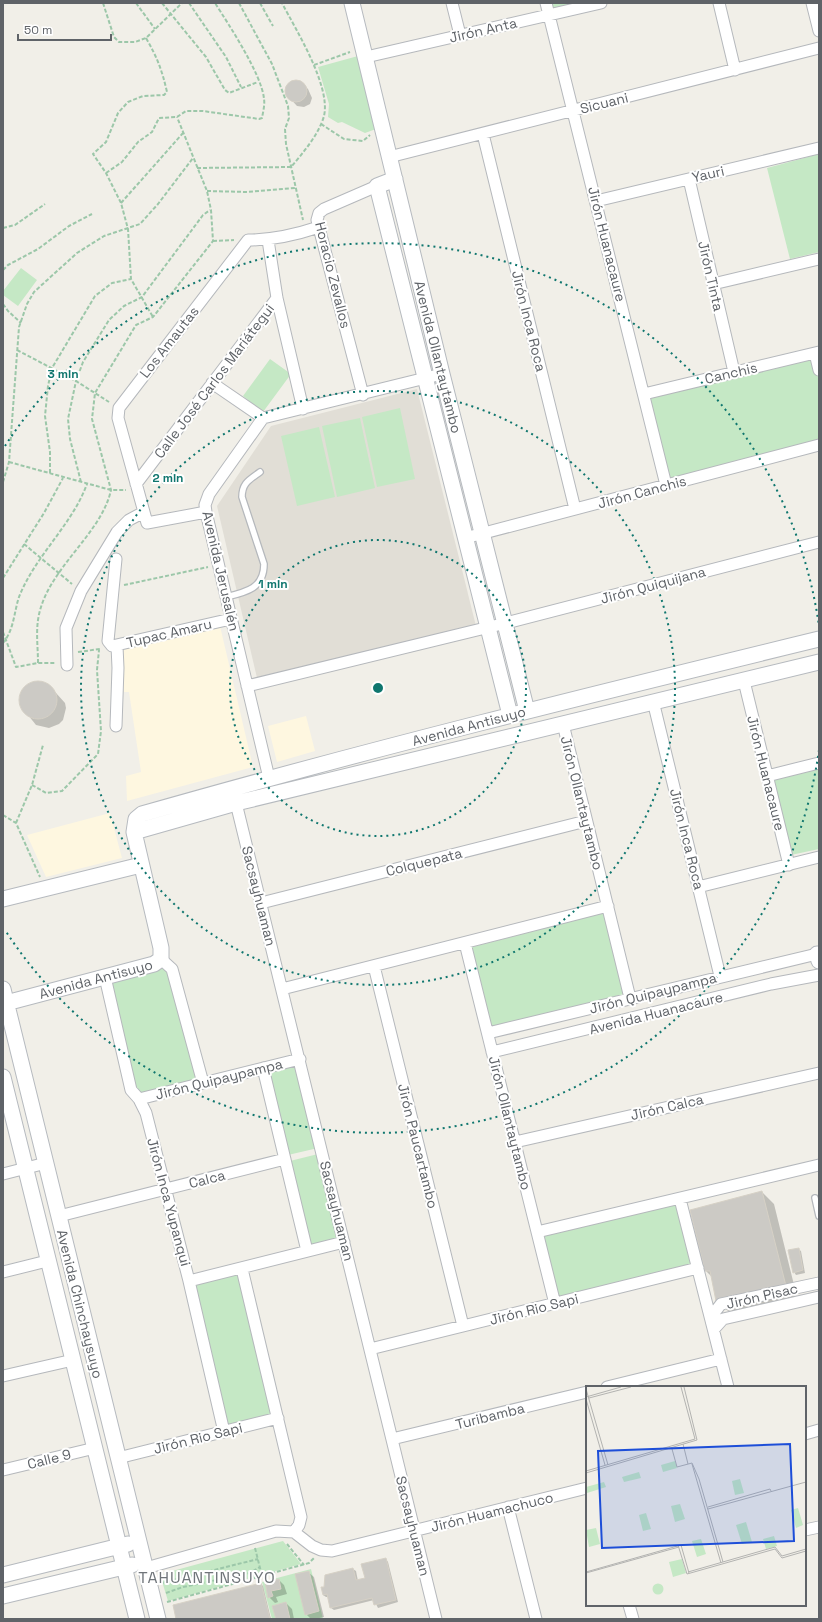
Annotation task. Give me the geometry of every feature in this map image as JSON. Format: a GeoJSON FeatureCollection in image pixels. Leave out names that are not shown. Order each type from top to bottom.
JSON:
{"type":"FeatureCollection","features":[{"type":"Feature","properties":{"kind":"street","name":"Avenida Ollantaytambo"},"geometry":{"type":"LineString","coordinates":[[352,3],[442,374],[527,711]]}},
{"type":"Feature","properties":{"kind":"street"},"geometry":{"type":"LineString","coordinates":[[452,3],[460,35]]}},
{"type":"Feature","properties":{"kind":"street","name":"Jirón Huanacaure"},"geometry":{"type":"LineString","coordinates":[[546,3],[666,485]]}},
{"type":"Feature","properties":{"kind":"street","name":"Jirón Anta"},"geometry":{"type":"LineString","coordinates":[[364,53],[460,35],[601,3]]}},
{"type":"Feature","properties":{"kind":"street"},"geometry":{"type":"LineString","coordinates":[[719,3],[735,70]]}},
{"type":"Feature","properties":{"kind":"street"},"geometry":{"type":"LineString","coordinates":[[812,3],[819,31]]}},
{"type":"Feature","properties":{"kind":"street","name":"Sicuani"},"geometry":{"type":"LineString","coordinates":[[389,157],[819,48]]}},
{"type":"Feature","properties":{"kind":"street","name":"Jirón Inca Roca"},"geometry":{"type":"LineString","coordinates":[[483,134],[575,509]]}},
{"type":"Feature","properties":{"kind":"street","name":"Yauri"},"geometry":{"type":"LineString","coordinates":[[596,201],[819,148]]}},
{"type":"Feature","properties":{"kind":"street","name":"Horacio Zevallos"},"geometry":{"type":"LineString","coordinates":[[363,395],[317,220],[319,213],[324,208],[395,179]]}},
{"type":"Feature","properties":{"kind":"street","name":"Jirón Tinta"},"geometry":{"type":"LineString","coordinates":[[689,179],[734,372]]}},
{"type":"Feature","properties":{"kind":"street","name":"Avenida Ollantaytambo"},"geometry":{"type":"LineString","coordinates":[[377,186],[510,715]]}},
{"type":"Feature","properties":{"kind":"street"},"geometry":{"type":"LineString","coordinates":[[248,240],[268,240],[293,236],[319,227]]}},
{"type":"Feature","properties":{"kind":"street","name":"Los Amautas"},"geometry":{"type":"LineString","coordinates":[[119,408],[248,240]]}},
{"type":"Feature","properties":{"kind":"street"},"geometry":{"type":"LineString","coordinates":[[268,240],[277,298],[303,409]]}},
{"type":"Feature","properties":{"kind":"street"},"geometry":{"type":"LineString","coordinates":[[713,284],[819,259]]}},
{"type":"Feature","properties":{"kind":"street","name":"Calle José Carlos Mariátegui"},"geometry":{"type":"LineString","coordinates":[[136,484],[277,298]]}},
{"type":"Feature","properties":{"kind":"street"},"geometry":{"type":"LineString","coordinates":[[817,352],[819,370]]}},
{"type":"Feature","properties":{"kind":"street","name":"Canchis"},"geometry":{"type":"LineString","coordinates":[[644,394],[817,352]]}},
{"type":"Feature","properties":{"kind":"street"},"geometry":{"type":"LineString","coordinates":[[212,383],[263,418],[363,395],[442,374]]}},
{"type":"Feature","properties":{"kind":"street"},"geometry":{"type":"LineString","coordinates":[[119,408],[118,418],[147,523],[206,512]]}},
{"type":"Feature","properties":{"kind":"street","name":"Avenida Jerusalén"},"geometry":{"type":"LineString","coordinates":[[263,418],[209,494],[205,505],[269,778]]}},
{"type":"Feature","properties":{"kind":"street","name":"Jirón Canchis"},"geometry":{"type":"LineString","coordinates":[[465,538],[819,445]]}},
{"type":"Feature","properties":{"kind":"street"},"geometry":{"type":"LineString","coordinates":[[68,665],[66,628],[80,591],[117,532],[129,520],[144,512]]}},
{"type":"Feature","properties":{"kind":"street","name":"Jirón Quiquijana"},"geometry":{"type":"LineString","coordinates":[[248,686],[506,623],[819,542]]}},
{"type":"Feature","properties":{"kind":"street"},"geometry":{"type":"LineString","coordinates":[[116,559],[112,644],[118,668],[116,726]]}},
{"type":"Feature","properties":{"kind":"street","name":"Tupac Amaru"},"geometry":{"type":"LineString","coordinates":[[112,644],[231,619]]}},
{"type":"Feature","properties":{"kind":"street","name":"Avenida Antisuyo"},"geometry":{"type":"LineString","coordinates":[[5,996],[105,977],[154,964],[161,959],[161,948],[134,832],[136,820],[142,814],[269,778],[510,715],[819,639]]}},
{"type":"Feature","properties":{"kind":"street","name":"Avenida Antisuyo"},"geometry":{"type":"LineString","coordinates":[[134,832],[236,803],[819,662]]}},
{"type":"Feature","properties":{"kind":"street","name":"Jirón Huanacaure"},"geometry":{"type":"LineString","coordinates":[[744,681],[789,865]]}},
{"type":"Feature","properties":{"kind":"street","name":"Jirón Inca Roca"},"geometry":{"type":"LineString","coordinates":[[653,701],[720,976]]}},
{"type":"Feature","properties":{"kind":"street","name":"Jirón Ollantaytambo"},"geometry":{"type":"LineString","coordinates":[[563,724],[630,998]]}},
{"type":"Feature","properties":{"kind":"street"},"geometry":{"type":"LineString","coordinates":[[767,776],[819,762]]}},
{"type":"Feature","properties":{"kind":"street","name":"Sacsayhuaman"},"geometry":{"type":"LineString","coordinates":[[236,803],[300,1059],[436,1619]]}},
{"type":"Feature","properties":{"kind":"street","name":"Colquepata"},"geometry":{"type":"LineString","coordinates":[[261,903],[586,821]]}},
{"type":"Feature","properties":{"kind":"street"},"geometry":{"type":"LineString","coordinates":[[698,887],[819,857]]}},
{"type":"Feature","properties":{"kind":"street"},"geometry":{"type":"LineString","coordinates":[[3,899],[141,865]]}},
{"type":"Feature","properties":{"kind":"street"},"geometry":{"type":"LineString","coordinates":[[282,989],[608,906]]}},
{"type":"Feature","properties":{"kind":"street","name":"Jirón Ollantaytambo"},"geometry":{"type":"LineString","coordinates":[[465,943],[555,1304]]}},
{"type":"Feature","properties":{"kind":"street","name":"Jirón Quipaypampa"},"geometry":{"type":"LineString","coordinates":[[488,1033],[720,976],[818,956]]}},
{"type":"Feature","properties":{"kind":"street"},"geometry":{"type":"LineString","coordinates":[[161,959],[172,969],[203,1083]]}},
{"type":"Feature","properties":{"kind":"street","name":"Jirón Paucartambo"},"geometry":{"type":"LineString","coordinates":[[374,966],[463,1326]]}},
{"type":"Feature","properties":{"kind":"street","name":"Avenida Huanacaure"},"geometry":{"type":"LineString","coordinates":[[492,1052],[771,984],[819,975]]}},
{"type":"Feature","properties":{"kind":"street","name":"Jirón Inca Yupanqui"},"geometry":{"type":"LineString","coordinates":[[105,977],[131,1090],[139,1099],[146,1113],[166,1189],[190,1281],[224,1432]]}},
{"type":"Feature","properties":{"kind":"street","name":"Avenida Chinchaysuyo"},"geometry":{"type":"LineString","coordinates":[[5,996],[145,1565],[160,1609]]}},
{"type":"Feature","properties":{"kind":"street","name":"Jirón Quipaypampa"},"geometry":{"type":"LineString","coordinates":[[139,1099],[300,1059]]}},
{"type":"Feature","properties":{"kind":"street"},"geometry":{"type":"LineString","coordinates":[[263,1068],[307,1251]]}},
{"type":"Feature","properties":{"kind":"street","name":"Jirón Calca"},"geometry":{"type":"LineString","coordinates":[[515,1142],[819,1072]]}},
{"type":"Feature","properties":{"kind":"street","name":"Avenida Chinchaysuyo"},"geometry":{"type":"LineString","coordinates":[[3,1077],[47,1261],[137,1619]]}},
{"type":"Feature","properties":{"kind":"street","name":"Calca"},"geometry":{"type":"LineString","coordinates":[[59,1216],[285,1159]]}},
{"type":"Feature","properties":{"kind":"street"},"geometry":{"type":"LineString","coordinates":[[3,1174],[46,1163]]}},
{"type":"Feature","properties":{"kind":"street"},"geometry":{"type":"LineString","coordinates":[[537,1232],[819,1165]]}},
{"type":"Feature","properties":{"kind":"street"},"geometry":{"type":"LineString","coordinates":[[680,1199],[728,1386]]}},
{"type":"Feature","properties":{"kind":"street"},"geometry":{"type":"LineString","coordinates":[[190,1281],[344,1242]]}},
{"type":"Feature","properties":{"kind":"street"},"geometry":{"type":"LineString","coordinates":[[3,1272],[47,1261]]}},
{"type":"Feature","properties":{"kind":"street","name":"Jirón Rio Sapi"},"geometry":{"type":"LineString","coordinates":[[370,1349],[698,1268]]}},
{"type":"Feature","properties":{"kind":"street"},"geometry":{"type":"LineString","coordinates":[[242,1269],[301,1517],[299,1525],[294,1532]]}},
{"type":"Feature","properties":{"kind":"street","name":"Jirón Pisac"},"geometry":{"type":"LineString","coordinates":[[711,1317],[721,1304],[819,1283]]}},
{"type":"Feature","properties":{"kind":"street","name":"Jirón Pisac"},"geometry":{"type":"LineString","coordinates":[[714,1329],[723,1319],[819,1298]]}},
{"type":"Feature","properties":{"kind":"street"},"geometry":{"type":"LineString","coordinates":[[611,1386],[721,1359]]}},
{"type":"Feature","properties":{"kind":"street"},"geometry":{"type":"LineString","coordinates":[[3,1376],[72,1360]]}},
{"type":"Feature","properties":{"kind":"street","name":"Turibamba"},"geometry":{"type":"LineString","coordinates":[[392,1440],[586,1392]]}},
{"type":"Feature","properties":{"kind":"street","name":"Jirón Rio Sapi"},"geometry":{"type":"LineString","coordinates":[[118,1458],[278,1418]]}},
{"type":"Feature","properties":{"kind":"street"},"geometry":{"type":"LineString","coordinates":[[806,1434],[819,1430]]}},
{"type":"Feature","properties":{"kind":"street","name":"Calle 9"},"geometry":{"type":"LineString","coordinates":[[3,1470],[95,1448]]}},
{"type":"Feature","properties":{"kind":"street","name":"Jirón Huamachuco"},"geometry":{"type":"LineString","coordinates":[[321,1550],[332,1551],[586,1488]]}},
{"type":"Feature","properties":{"kind":"street"},"geometry":{"type":"LineString","coordinates":[[508,1508],[536,1619]]}},
{"type":"Feature","properties":{"kind":"street"},"geometry":{"type":"LineString","coordinates":[[806,1530],[819,1527]]}},
{"type":"Feature","properties":{"kind":"street"},"geometry":{"type":"LineString","coordinates":[[3,1596],[124,1567],[145,1565],[254,1542],[276,1531],[294,1532],[312,1546],[321,1550]]}},
{"type":"Feature","properties":{"kind":"street"},"geometry":{"type":"LineString","coordinates":[[3,1576],[139,1541]]}},
{"type":"Feature","properties":{"kind":"street"},"geometry":{"type":"LineString","coordinates":[[629,1606],[632,1619]]}},
{"type":"Feature","properties":{"kind":"lane"},"geometry":{"type":"LineString","coordinates":[[226,597],[256,586],[262,581],[264,574],[264,564],[242,497],[242,489],[245,483],[260,472]]}},
{"type":"Feature","properties":{"kind":"lane"},"geometry":{"type":"LineString","coordinates":[[815,1198],[819,1216]]}},
{"type":"Feature","properties":{"kind":"path"},"geometry":{"type":"LineString","coordinates":[[103,3],[114,37],[119,42],[135,42],[146,38],[182,3]]}},
{"type":"Feature","properties":{"kind":"path"},"geometry":{"type":"LineString","coordinates":[[136,3],[155,29]]}},
{"type":"Feature","properties":{"kind":"path"},"geometry":{"type":"LineString","coordinates":[[162,3],[169,14],[206,57],[225,90],[229,93],[258,82]]}},
{"type":"Feature","properties":{"kind":"path"},"geometry":{"type":"LineString","coordinates":[[189,3],[226,57],[242,87]]}},
{"type":"Feature","properties":{"kind":"path"},"geometry":{"type":"LineString","coordinates":[[106,173],[122,162],[138,142],[152,132],[159,118],[177,117],[186,111],[203,111],[259,120],[262,118],[264,99],[258,82],[236,37],[215,3]]}},
{"type":"Feature","properties":{"kind":"path"},"geometry":{"type":"LineString","coordinates":[[239,3],[272,64],[288,106],[290,118],[285,130],[295,188],[306,232]]}},
{"type":"Feature","properties":{"kind":"path"},"geometry":{"type":"LineString","coordinates":[[260,3],[273,26]]}},
{"type":"Feature","properties":{"kind":"path"},"geometry":{"type":"LineString","coordinates":[[197,168],[291,167],[301,155],[321,124],[325,103],[314,65],[282,3]]}},
{"type":"Feature","properties":{"kind":"path"},"geometry":{"type":"LineString","coordinates":[[146,38],[158,58],[166,92],[164,95],[143,96],[128,102],[118,113],[106,142],[93,154],[106,173],[121,203],[128,228],[131,279],[153,317]]}},
{"type":"Feature","properties":{"kind":"path"},"geometry":{"type":"LineString","coordinates":[[314,65],[364,53]]}},
{"type":"Feature","properties":{"kind":"path"},"geometry":{"type":"LineString","coordinates":[[38,663],[38,620],[45,597],[59,573],[102,514],[108,502],[110,490],[92,419],[95,393],[136,325],[153,317],[213,241],[211,210],[207,191],[182,133],[177,117]]}},
{"type":"Feature","properties":{"kind":"path"},"geometry":{"type":"LineString","coordinates":[[321,124],[344,139],[363,140],[370,134],[383,131]]}},
{"type":"Feature","properties":{"kind":"path"},"geometry":{"type":"LineString","coordinates":[[121,203],[182,133]]}},
{"type":"Feature","properties":{"kind":"path"},"geometry":{"type":"LineString","coordinates":[[3,482],[9,462],[17,350],[21,323],[34,292],[76,253],[104,236],[140,224],[158,204],[193,158]]}},
{"type":"Feature","properties":{"kind":"path"},"geometry":{"type":"LineString","coordinates":[[207,191],[248,192],[295,188]]}},
{"type":"Feature","properties":{"kind":"path"},"geometry":{"type":"LineString","coordinates":[[3,228],[15,225],[45,204]]}},
{"type":"Feature","properties":{"kind":"path"},"geometry":{"type":"LineString","coordinates":[[81,482],[70,439],[68,419],[76,381],[83,362],[109,320],[124,306],[142,297],[203,215],[211,210]]}},
{"type":"Feature","properties":{"kind":"path"},"geometry":{"type":"LineString","coordinates":[[3,270],[8,265],[38,249],[69,226],[92,214]]}},
{"type":"Feature","properties":{"kind":"path"},"geometry":{"type":"LineString","coordinates":[[213,241],[248,240]]}},
{"type":"Feature","properties":{"kind":"path"},"geometry":{"type":"LineString","coordinates":[[50,473],[50,452],[45,416],[48,386],[52,368],[95,296],[112,283],[131,279]]}},
{"type":"Feature","properties":{"kind":"path"},"geometry":{"type":"LineString","coordinates":[[3,304],[21,323]]}},
{"type":"Feature","properties":{"kind":"path"},"geometry":{"type":"LineString","coordinates":[[17,350],[76,381],[119,408]]}},
{"type":"Feature","properties":{"kind":"path"},"geometry":{"type":"LineString","coordinates":[[9,462],[110,490],[131,490],[136,484]]}},
{"type":"Feature","properties":{"kind":"path"},"geometry":{"type":"LineString","coordinates":[[3,578],[44,513],[63,477]]}},
{"type":"Feature","properties":{"kind":"path"},"geometry":{"type":"LineString","coordinates":[[3,643],[10,632],[20,596],[41,558],[81,501],[87,484]]}},
{"type":"Feature","properties":{"kind":"path"},"geometry":{"type":"LineString","coordinates":[[24,544],[80,591]]}},
{"type":"Feature","properties":{"kind":"path"},"geometry":{"type":"LineString","coordinates":[[114,587],[219,565]]}},
{"type":"Feature","properties":{"kind":"path"},"geometry":{"type":"LineString","coordinates":[[3,632],[16,667],[38,663],[68,665]]}},
{"type":"Feature","properties":{"kind":"path"},"geometry":{"type":"LineString","coordinates":[[67,653],[99,650],[112,644]]}},
{"type":"Feature","properties":{"kind":"path"},"geometry":{"type":"LineString","coordinates":[[32,785],[46,793],[62,791],[98,754],[102,731],[97,670],[99,650]]}},
{"type":"Feature","properties":{"kind":"path"},"geometry":{"type":"LineString","coordinates":[[16,823],[32,785],[43,745]]}},
{"type":"Feature","properties":{"kind":"path"},"geometry":{"type":"LineString","coordinates":[[3,816],[16,823],[46,889]]}},
{"type":"Feature","properties":{"kind":"path"},"geometry":{"type":"LineString","coordinates":[[284,1539],[304,1565]]}},
{"type":"Feature","properties":{"kind":"path"},"geometry":{"type":"LineString","coordinates":[[254,1542],[262,1545]]}},
{"type":"Feature","properties":{"kind":"path"},"geometry":{"type":"LineString","coordinates":[[254,1542],[262,1576]]}},
{"type":"Feature","properties":{"kind":"path"},"geometry":{"type":"LineString","coordinates":[[160,1609],[262,1576],[304,1565],[309,1563],[321,1550]]}},
{"type":"Feature","properties":{"kind":"path"},"geometry":{"type":"LineString","coordinates":[[160,1609],[165,1594],[161,1582],[258,1559]]}},
{"type":"Feature","properties":{"kind":"path"},"geometry":{"type":"LineString","coordinates":[[165,1594],[182,1587],[250,1573],[260,1567]]}},
{"type":"Feature","properties":{"kind":"shaded area"},"geometry":{"type":"Polygon","coordinates":[[[417,389],[476,626],[257,678],[217,506],[271,426],[417,389]]]}},
{"type":"Feature","properties":{"kind":"shaded area"},"geometry":{"type":"Polygon","coordinates":[[[220,626],[253,767],[127,801],[126,776],[141,772],[129,692],[124,692],[119,651],[220,626]]]}},
{"type":"Feature","properties":{"kind":"shaded area"},"geometry":{"type":"Polygon","coordinates":[[[306,716],[315,751],[277,762],[268,726],[306,716]]]}},
{"type":"Feature","properties":{"kind":"shaded area"},"geometry":{"type":"Polygon","coordinates":[[[110,813],[122,858],[46,877],[27,835],[110,813]]]}},
{"type":"Feature","properties":{"kind":"green space"},"geometry":{"type":"Polygon","coordinates":[[[552,3],[588,3],[554,11],[552,3]]]}},
{"type":"Feature","properties":{"kind":"green space"},"geometry":{"type":"Polygon","coordinates":[[[358,56],[376,129],[365,133],[342,122],[338,123],[328,117],[329,104],[318,67],[358,56]]]}},
{"type":"Feature","properties":{"kind":"green space"},"geometry":{"type":"Polygon","coordinates":[[[819,154],[819,252],[790,259],[767,168],[819,154]]]}},
{"type":"Feature","properties":{"kind":"green space"},"geometry":{"type":"Polygon","coordinates":[[[21,268],[37,280],[18,306],[3,295],[3,291],[21,268]]]}},
{"type":"Feature","properties":{"kind":"green space"},"geometry":{"type":"Polygon","coordinates":[[[813,357],[819,382],[819,441],[669,482],[648,396],[813,357]]]}},
{"type":"Feature","properties":{"kind":"green space"},"geometry":{"type":"Polygon","coordinates":[[[270,359],[291,374],[263,412],[243,396],[270,359]]]}},
{"type":"Feature","properties":{"kind":"green space"},"geometry":{"type":"Polygon","coordinates":[[[400,408],[415,479],[377,487],[362,417],[400,408]]]}},
{"type":"Feature","properties":{"kind":"green space"},"geometry":{"type":"Polygon","coordinates":[[[360,418],[375,488],[337,497],[322,426],[360,418]]]}},
{"type":"Feature","properties":{"kind":"green space"},"geometry":{"type":"Polygon","coordinates":[[[319,427],[335,497],[297,506],[281,436],[319,427]]]}},
{"type":"Feature","properties":{"kind":"green space"},"geometry":{"type":"Polygon","coordinates":[[[819,767],[819,849],[791,855],[772,779],[819,767]]]}},
{"type":"Feature","properties":{"kind":"green space"},"geometry":{"type":"Polygon","coordinates":[[[603,913],[624,994],[492,1027],[472,947],[603,913]]]}},
{"type":"Feature","properties":{"kind":"green space"},"geometry":{"type":"Polygon","coordinates":[[[168,966],[197,1079],[138,1094],[110,980],[168,966]]]}},
{"type":"Feature","properties":{"kind":"green space"},"geometry":{"type":"Polygon","coordinates":[[[297,1064],[318,1148],[288,1155],[267,1071],[297,1064]]]}},
{"type":"Feature","properties":{"kind":"green space"},"geometry":{"type":"Polygon","coordinates":[[[318,1154],[338,1238],[309,1246],[290,1161],[318,1154]]]}},
{"type":"Feature","properties":{"kind":"green space"},"geometry":{"type":"Polygon","coordinates":[[[677,1203],[692,1265],[558,1299],[543,1234],[677,1203]]]}},
{"type":"Feature","properties":{"kind":"green space"},"geometry":{"type":"Polygon","coordinates":[[[239,1272],[274,1415],[226,1427],[193,1284],[239,1272]]]}},
{"type":"Feature","properties":{"kind":"green space"},"geometry":{"type":"Polygon","coordinates":[[[283,1541],[301,1564],[168,1601],[161,1578],[165,1573],[283,1541]]]}},
{"type":"Feature","properties":{"kind":"green space"},"geometry":{"type":"Polygon","coordinates":[[[311,1569],[323,1619],[272,1619],[262,1582],[311,1569]]]}},
{"type":"Feature","properties":{"kind":"building"},"geometry":{"type":"Polygon","coordinates":[[[296,80],[304,83],[307,91],[304,99],[296,102],[288,99],[285,91],[288,83],[296,80]]]}},
{"type":"Feature","properties":{"kind":"building"},"geometry":{"type":"Polygon","coordinates":[[[34,681],[42,681],[52,686],[56,693],[56,707],[52,714],[42,719],[34,719],[24,714],[22,711],[19,704],[19,696],[24,686],[27,684],[34,681]]]}},
{"type":"Feature","properties":{"kind":"building"},"geometry":{"type":"Polygon","coordinates":[[[762,1191],[786,1286],[716,1301],[710,1271],[705,1271],[690,1210],[762,1191]]]}},
{"type":"Feature","properties":{"kind":"building"},"geometry":{"type":"Polygon","coordinates":[[[799,1248],[803,1270],[793,1273],[788,1250],[799,1248]]]}},
{"type":"Feature","properties":{"kind":"building"},"geometry":{"type":"Polygon","coordinates":[[[386,1558],[396,1600],[374,1605],[372,1598],[330,1608],[327,1594],[323,1595],[321,1587],[324,1587],[325,1575],[353,1568],[356,1580],[365,1578],[361,1564],[386,1558]]]}},
{"type":"Feature","properties":{"kind":"building"},"geometry":{"type":"Polygon","coordinates":[[[309,1571],[319,1611],[305,1615],[295,1574],[309,1571]]]}},
{"type":"Feature","properties":{"kind":"building"},"geometry":{"type":"Polygon","coordinates":[[[279,1579],[281,1589],[271,1591],[273,1596],[268,1598],[265,1582],[279,1579]]]}},
{"type":"Feature","properties":{"kind":"building"},"geometry":{"type":"Polygon","coordinates":[[[261,1583],[270,1619],[176,1619],[173,1605],[261,1583]]]}},
{"type":"Feature","properties":{"kind":"building"},"geometry":{"type":"Polygon","coordinates":[[[286,1602],[290,1619],[276,1619],[272,1606],[286,1602]]]}},
{"type":"Feature","properties":{"kind":"district","name":"TAHUANTINSUYO"},"geometry":{"type":"Point","coordinates":[207,1577]}}]}
